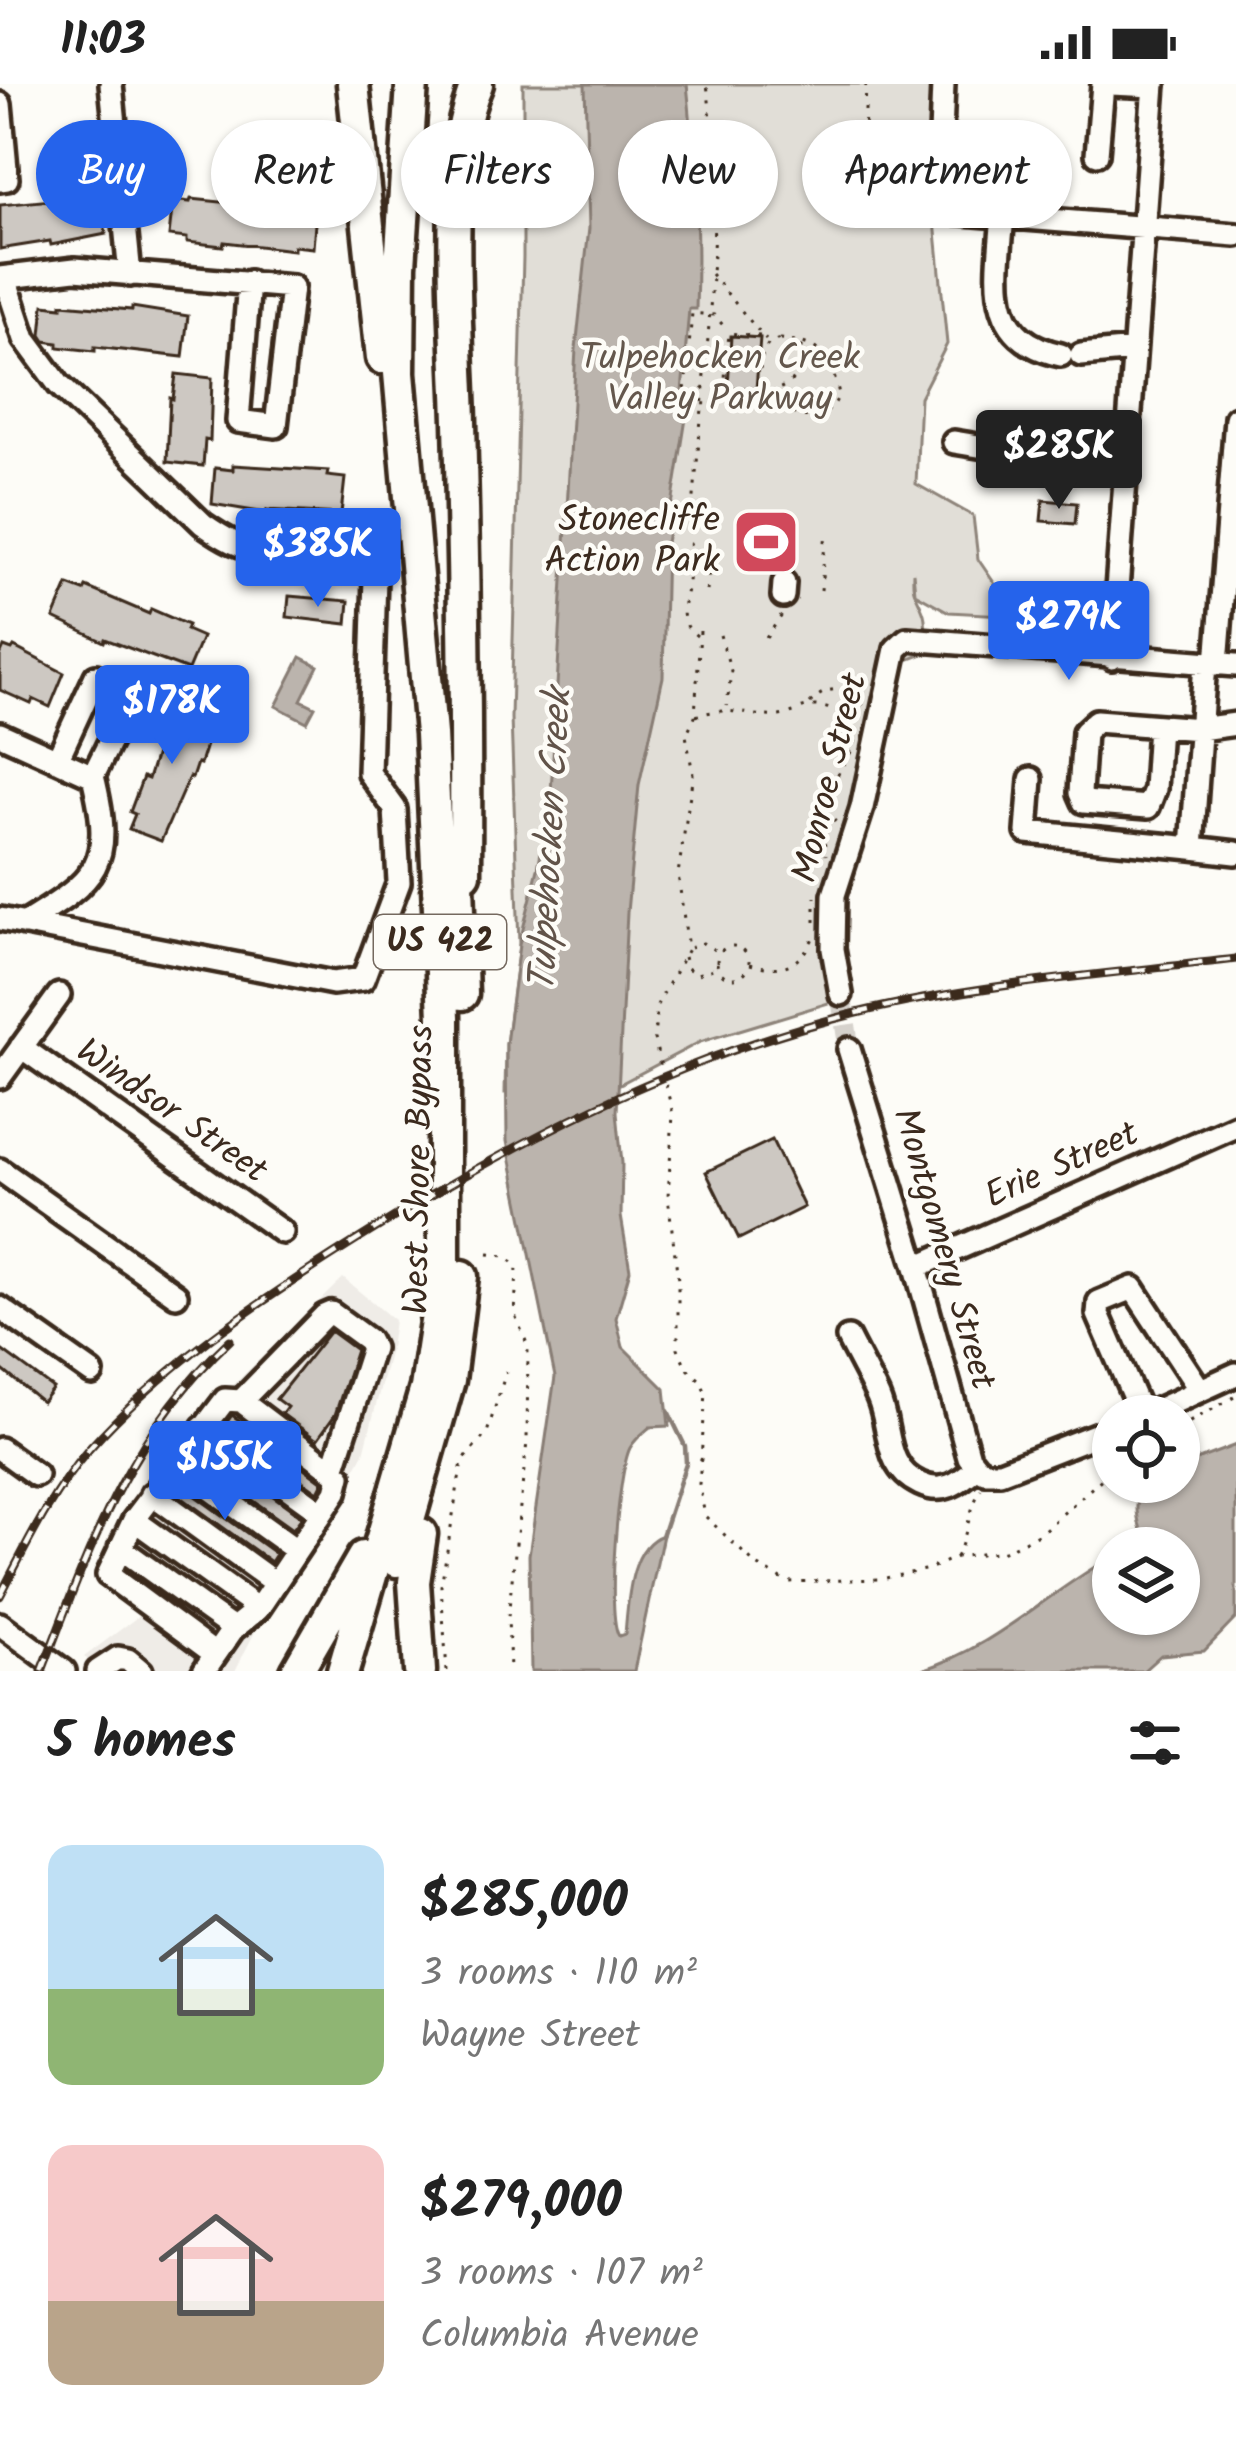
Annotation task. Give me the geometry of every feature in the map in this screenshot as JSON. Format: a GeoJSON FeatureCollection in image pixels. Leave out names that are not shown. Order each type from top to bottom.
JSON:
{"type":"FeatureCollection","features":[{"type":"Feature","properties":{"kind":"highway","name":"US 422"},"geometry":{"type":"LineString","coordinates":[[353,84],[387,424],[415,550]]}},
{"type":"Feature","properties":{"kind":"highway","name":"West Shore Bypass"},"geometry":{"type":"LineString","coordinates":[[343,1671],[426,1388],[444,1269],[445,1062],[430,734],[399,373],[401,243],[412,84]]}},
{"type":"Feature","properties":{"kind":"highway","name":"West Shore Bypass"},"geometry":{"type":"LineString","coordinates":[[364,1671],[449,1380],[463,1274],[462,943],[417,330],[432,84]]}},
{"type":"Feature","properties":{"kind":"highway"},"geometry":{"type":"LineString","coordinates":[[464,1102],[466,714],[455,227],[463,138],[477,84]]}},
{"type":"Feature","properties":{"kind":"highway"},"geometry":{"type":"LineString","coordinates":[[420,1671],[415,1562],[460,1387],[463,1274]]}},
{"type":"Feature","properties":{"kind":"highway"},"geometry":{"type":"LineString","coordinates":[[297,1671],[357,1573],[434,1334]]}},
{"type":"Feature","properties":{"kind":"street"},"geometry":{"type":"LineString","coordinates":[[110,84],[130,275]]}},
{"type":"Feature","properties":{"kind":"street"},"geometry":{"type":"LineString","coordinates":[[942,120],[944,84]]}},
{"type":"Feature","properties":{"kind":"street"},"geometry":{"type":"LineString","coordinates":[[1097,154],[1107,84],[1154,85],[1112,658],[1219,664]]}},
{"type":"Feature","properties":{"kind":"street"},"geometry":{"type":"LineString","coordinates":[[0,104],[7,179],[0,180]]}},
{"type":"Feature","properties":{"kind":"street"},"geometry":{"type":"LineString","coordinates":[[1072,222],[1236,235]]}},
{"type":"Feature","properties":{"kind":"street"},"geometry":{"type":"LineString","coordinates":[[1002,228],[997,283],[1001,308],[1020,337],[1036,350],[1071,355],[1134,350]]}},
{"type":"Feature","properties":{"kind":"street"},"geometry":{"type":"LineString","coordinates":[[0,919],[332,983],[363,979],[399,882],[395,808],[369,773],[375,578],[364,556],[344,548],[262,551],[230,543],[203,524],[59,385],[25,339],[2,278],[75,269],[170,274],[292,286],[276,426],[238,421],[249,282]]}},
{"type":"Feature","properties":{"kind":"street"},"geometry":{"type":"LineString","coordinates":[[1192,848],[1200,729],[1219,664],[1236,418]]}},
{"type":"Feature","properties":{"kind":"street"},"geometry":{"type":"LineString","coordinates":[[954,442],[1125,470]]}},
{"type":"Feature","properties":{"kind":"street","name":"Monroe Street"},"geometry":{"type":"LineString","coordinates":[[841,994],[833,949],[834,895],[866,791],[896,649],[908,639],[1112,658]]}},
{"type":"Feature","properties":{"kind":"street"},"geometry":{"type":"LineString","coordinates":[[24,924],[79,891],[102,858],[100,805],[93,776],[134,693],[96,676],[57,760]]}},
{"type":"Feature","properties":{"kind":"street"},"geometry":{"type":"LineString","coordinates":[[1159,726],[1155,789],[1148,807],[1084,802],[1080,793],[1084,732],[1096,721],[1200,729],[1236,724]]}},
{"type":"Feature","properties":{"kind":"street"},"geometry":{"type":"LineString","coordinates":[[0,734],[93,776]]}},
{"type":"Feature","properties":{"kind":"street"},"geometry":{"type":"LineString","coordinates":[[1031,779],[1027,832],[1236,853]]}},
{"type":"Feature","properties":{"kind":"street"},"geometry":{"type":"LineString","coordinates":[[0,1077],[58,995]]}},
{"type":"Feature","properties":{"kind":"street","name":"Windsor Street"},"geometry":{"type":"LineString","coordinates":[[0,1036],[282,1232]]}},
{"type":"Feature","properties":{"kind":"street","name":"Montgomery Street"},"geometry":{"type":"LineString","coordinates":[[849,1049],[969,1457],[988,1469]]}},
{"type":"Feature","properties":{"kind":"street","name":"Erie Street"},"geometry":{"type":"LineString","coordinates":[[916,1267],[1236,1126]]}},
{"type":"Feature","properties":{"kind":"street"},"geometry":{"type":"LineString","coordinates":[[0,1170],[176,1295]]}},
{"type":"Feature","properties":{"kind":"street"},"geometry":{"type":"LineString","coordinates":[[1134,1395],[1098,1314],[1099,1302],[1133,1288],[1200,1390]]}},
{"type":"Feature","properties":{"kind":"street"},"geometry":{"type":"LineString","coordinates":[[0,1308],[92,1373]]}},
{"type":"Feature","properties":{"kind":"street"},"geometry":{"type":"LineString","coordinates":[[242,1401],[324,1316],[331,1313],[368,1340],[371,1348],[333,1470]]}},
{"type":"Feature","properties":{"kind":"street"},"geometry":{"type":"LineString","coordinates":[[848,1338],[880,1400],[894,1465],[905,1478],[930,1489],[946,1489],[988,1469],[1092,1435]]}},
{"type":"Feature","properties":{"kind":"street"},"geometry":{"type":"LineString","coordinates":[[1189,1395],[1236,1374]]}},
{"type":"Feature","properties":{"kind":"street"},"geometry":{"type":"LineString","coordinates":[[225,1400],[242,1401],[340,1476],[336,1492],[258,1609],[233,1630],[209,1663],[108,1575],[134,1520],[203,1427],[225,1400]]}},
{"type":"Feature","properties":{"kind":"street"},"geometry":{"type":"LineString","coordinates":[[203,1427],[321,1513]]}},
{"type":"Feature","properties":{"kind":"street"},"geometry":{"type":"LineString","coordinates":[[0,1449],[36,1474]]}},
{"type":"Feature","properties":{"kind":"street"},"geometry":{"type":"LineString","coordinates":[[176,1463],[296,1550]]}},
{"type":"Feature","properties":{"kind":"street"},"geometry":{"type":"LineString","coordinates":[[152,1494],[275,1582]]}},
{"type":"Feature","properties":{"kind":"street"},"geometry":{"type":"LineString","coordinates":[[134,1520],[258,1609]]}},
{"type":"Feature","properties":{"kind":"street"},"geometry":{"type":"LineString","coordinates":[[120,1548],[233,1630]]}},
{"type":"Feature","properties":{"kind":"street"},"geometry":{"type":"LineString","coordinates":[[0,1624],[64,1671]]}},
{"type":"Feature","properties":{"kind":"street"},"geometry":{"type":"LineString","coordinates":[[98,1671],[118,1658],[141,1671]]}},
{"type":"Feature","properties":{"kind":"path"},"geometry":{"type":"LineString","coordinates":[[707,84],[712,124],[710,272],[687,591],[680,608],[699,634],[694,716],[686,735],[693,774],[678,874],[692,973],[703,975],[718,967]]}},
{"type":"Feature","properties":{"kind":"path"},"geometry":{"type":"LineString","coordinates":[[865,120],[866,84]]}},
{"type":"Feature","properties":{"kind":"path"},"geometry":{"type":"LineString","coordinates":[[710,272],[769,343]]}},
{"type":"Feature","properties":{"kind":"path"},"geometry":{"type":"LineString","coordinates":[[692,313],[720,318],[729,333],[724,389],[718,400],[685,403],[692,313]]}},
{"type":"Feature","properties":{"kind":"path"},"geometry":{"type":"LineString","coordinates":[[729,333],[760,336]]}},
{"type":"Feature","properties":{"kind":"path"},"geometry":{"type":"LineString","coordinates":[[780,339],[801,344],[829,358],[839,394],[835,405],[821,416],[810,417],[779,406],[761,383],[761,359],[769,343],[780,339]]}},
{"type":"Feature","properties":{"kind":"path"},"geometry":{"type":"LineString","coordinates":[[724,389],[767,394],[794,378],[801,344]]}},
{"type":"Feature","properties":{"kind":"path"},"geometry":{"type":"LineString","coordinates":[[820,590],[826,531]]}},
{"type":"Feature","properties":{"kind":"path"},"geometry":{"type":"LineString","coordinates":[[689,566],[704,567],[709,578],[706,591]]}},
{"type":"Feature","properties":{"kind":"path"},"geometry":{"type":"LineString","coordinates":[[687,591],[693,596]]}},
{"type":"Feature","properties":{"kind":"path"},"geometry":{"type":"LineString","coordinates":[[766,638],[784,597]]}},
{"type":"Feature","properties":{"kind":"path"},"geometry":{"type":"LineString","coordinates":[[720,634],[731,671],[727,708]]}},
{"type":"Feature","properties":{"kind":"path"},"geometry":{"type":"LineString","coordinates":[[694,716],[727,708],[781,716],[842,688],[860,699],[866,716]]}},
{"type":"Feature","properties":{"kind":"path"},"geometry":{"type":"LineString","coordinates":[[808,705],[833,709],[843,716],[855,743]]}},
{"type":"Feature","properties":{"kind":"path"},"geometry":{"type":"LineString","coordinates":[[828,865],[825,832],[837,778],[861,732]]}},
{"type":"Feature","properties":{"kind":"path"},"geometry":{"type":"LineString","coordinates":[[837,778],[842,790]]}},
{"type":"Feature","properties":{"kind":"path"},"geometry":{"type":"LineString","coordinates":[[825,832],[843,810]]}},
{"type":"Feature","properties":{"kind":"path"},"geometry":{"type":"LineString","coordinates":[[750,964],[772,969],[800,960],[815,934],[812,905],[819,890]]}},
{"type":"Feature","properties":{"kind":"path"},"geometry":{"type":"LineString","coordinates":[[719,953],[703,943],[686,952],[657,1004],[654,1039],[673,1114],[668,1196],[678,1280],[677,1348],[706,1393],[699,1484],[705,1516],[755,1564],[787,1582],[881,1579],[929,1569],[956,1557],[1004,1551],[1031,1539],[1092,1486]]}},
{"type":"Feature","properties":{"kind":"path"},"geometry":{"type":"LineString","coordinates":[[728,946],[739,946],[748,953],[745,974],[724,976],[718,967],[719,953],[728,946]]}},
{"type":"Feature","properties":{"kind":"path"},"geometry":{"type":"LineString","coordinates":[[488,1254],[505,1256],[517,1265],[515,1315],[528,1346],[522,1506],[508,1617],[510,1671]]}},
{"type":"Feature","properties":{"kind":"path"},"geometry":{"type":"LineString","coordinates":[[447,1671],[441,1586],[462,1462],[487,1433],[506,1372]]}},
{"type":"Feature","properties":{"kind":"path"},"geometry":{"type":"LineString","coordinates":[[1200,1416],[1236,1396]]}},
{"type":"Feature","properties":{"kind":"path"},"geometry":{"type":"LineString","coordinates":[[956,1557],[988,1469]]}},
{"type":"Feature","properties":{"kind":"shaded area"},"geometry":{"type":"Polygon","coordinates":[[[343,1278],[394,1320],[364,1453],[307,1556],[259,1624],[235,1671],[103,1671],[84,1657],[144,1612],[98,1575],[103,1557],[134,1505],[215,1403],[343,1278]]]}},
{"type":"Feature","properties":{"kind":"green space","name":"Tulpehocken Creek Valley Parkway"},"geometry":{"type":"Polygon","coordinates":[[[523,84],[938,84],[937,120],[802,120],[802,228],[936,228],[947,344],[920,397],[916,484],[973,516],[978,559],[999,590],[1003,615],[949,612],[915,593],[925,621],[923,654],[884,669],[861,783],[825,893],[832,1002],[700,1042],[618,1085],[505,1093],[506,1044],[519,945],[511,718],[523,228],[594,228],[594,120],[523,120],[523,84]]]}},
{"type":"Feature","properties":{"kind":"water","name":"Tulpehocken Creek"},"geometry":{"type":"Polygon","coordinates":[[[585,84],[687,84],[690,120],[618,120],[618,228],[696,228],[696,309],[689,309],[681,405],[688,406],[666,543],[663,677],[639,785],[627,912],[617,1112],[621,1216],[630,1270],[616,1318],[623,1347],[665,1389],[669,1426],[650,1427],[634,1442],[621,1484],[614,1574],[619,1636],[625,1634],[637,1563],[652,1541],[663,1535],[634,1671],[531,1671],[529,1555],[555,1377],[507,1141],[506,1044],[519,945],[551,793],[576,349],[589,228],[594,228],[594,120],[586,120],[585,84]]]}},
{"type":"Feature","properties":{"kind":"water"},"geometry":{"type":"Polygon","coordinates":[[[301,657],[318,666],[301,700],[315,707],[307,722],[276,706],[301,657]]]}},
{"type":"Feature","properties":{"kind":"water"},"geometry":{"type":"Polygon","coordinates":[[[1236,1445],[1236,1618],[1204,1651],[1161,1655],[1143,1671],[919,1671],[996,1635],[1092,1569],[1092,1635],[1200,1635],[1200,1527],[1140,1527],[1137,1514],[1138,1503],[1200,1503],[1200,1458],[1236,1445]]]}},
{"type":"Feature","properties":{"kind":"building"},"geometry":{"type":"Polygon","coordinates":[[[36,201],[36,228],[105,228],[106,234],[0,249],[0,205],[36,201]]]}},
{"type":"Feature","properties":{"kind":"building"},"geometry":{"type":"Polygon","coordinates":[[[211,201],[211,228],[315,228],[313,248],[224,242],[223,246],[169,236],[170,228],[187,228],[190,202],[211,201]]]}},
{"type":"Feature","properties":{"kind":"building"},"geometry":{"type":"Polygon","coordinates":[[[44,305],[132,307],[188,316],[183,357],[58,347],[41,335],[44,305]]]}},
{"type":"Feature","properties":{"kind":"building"},"geometry":{"type":"Polygon","coordinates":[[[731,336],[760,338],[756,389],[728,387],[731,336]]]}},
{"type":"Feature","properties":{"kind":"building"},"geometry":{"type":"Polygon","coordinates":[[[176,374],[212,378],[210,441],[205,440],[203,466],[167,462],[176,374]]]}},
{"type":"Feature","properties":{"kind":"building"},"geometry":{"type":"Polygon","coordinates":[[[233,465],[328,471],[327,476],[345,478],[341,514],[266,513],[212,504],[215,468],[233,470],[233,465]]]}},
{"type":"Feature","properties":{"kind":"building"},"geometry":{"type":"Polygon","coordinates":[[[1043,500],[1077,503],[1075,524],[1041,521],[1043,500]]]}},
{"type":"Feature","properties":{"kind":"building"},"geometry":{"type":"Polygon","coordinates":[[[68,585],[84,591],[86,587],[188,625],[186,630],[202,637],[188,670],[104,642],[54,618],[68,585]]]}},
{"type":"Feature","properties":{"kind":"building"},"geometry":{"type":"Polygon","coordinates":[[[289,596],[349,601],[347,624],[287,617],[289,596]]]}},
{"type":"Feature","properties":{"kind":"building"},"geometry":{"type":"Polygon","coordinates":[[[4,647],[14,647],[64,673],[50,707],[0,690],[4,647]]]}},
{"type":"Feature","properties":{"kind":"building"},"geometry":{"type":"Polygon","coordinates":[[[182,696],[217,709],[200,764],[189,777],[161,841],[129,829],[135,814],[130,812],[143,777],[148,779],[170,710],[175,712],[182,696]]]}},
{"type":"Feature","properties":{"kind":"building"},"geometry":{"type":"Polygon","coordinates":[[[772,1140],[804,1207],[739,1239],[706,1172],[772,1140]]]}},
{"type":"Feature","properties":{"kind":"building"},"geometry":{"type":"Polygon","coordinates":[[[330,1331],[356,1350],[335,1415],[317,1440],[282,1414],[287,1407],[276,1399],[330,1331]]]}},
{"type":"Feature","properties":{"kind":"building"},"geometry":{"type":"Polygon","coordinates":[[[0,1349],[53,1388],[42,1402],[0,1368],[0,1349]]]}},
{"type":"Feature","properties":{"kind":"building"},"geometry":{"type":"Polygon","coordinates":[[[232,1415],[323,1482],[318,1492],[225,1425],[232,1415]]]}},
{"type":"Feature","properties":{"kind":"building"},"geometry":{"type":"Polygon","coordinates":[[[207,1448],[302,1517],[293,1529],[198,1461],[207,1448]]]}},
{"type":"Feature","properties":{"kind":"building"},"geometry":{"type":"Polygon","coordinates":[[[180,1485],[276,1554],[271,1562],[174,1492],[180,1485]]]}},
{"type":"Feature","properties":{"kind":"waterway"},"geometry":{"type":"LineString","coordinates":[[662,1536],[686,1463],[685,1446],[668,1411]]}},
{"type":"Feature","properties":{"kind":"tunnel"},"geometry":{"type":"LineString","coordinates":[[841,994],[849,1049]]}},
{"type":"Feature","properties":{"kind":"railway"},"geometry":{"type":"LineString","coordinates":[[0,1596],[63,1483],[89,1449],[147,1391],[210,1339],[311,1269],[529,1141],[722,1054],[857,1013],[998,987],[1236,959]]}},
{"type":"Feature","properties":{"kind":"railway"},"geometry":{"type":"LineString","coordinates":[[42,1671],[96,1536],[139,1453],[195,1376],[230,1340]]}},
{"type":"Feature","properties":{"kind":"place","name":"Stonecliffe Action Park"},"geometry":{"type":"Point","coordinates":[766,542]}}]}
